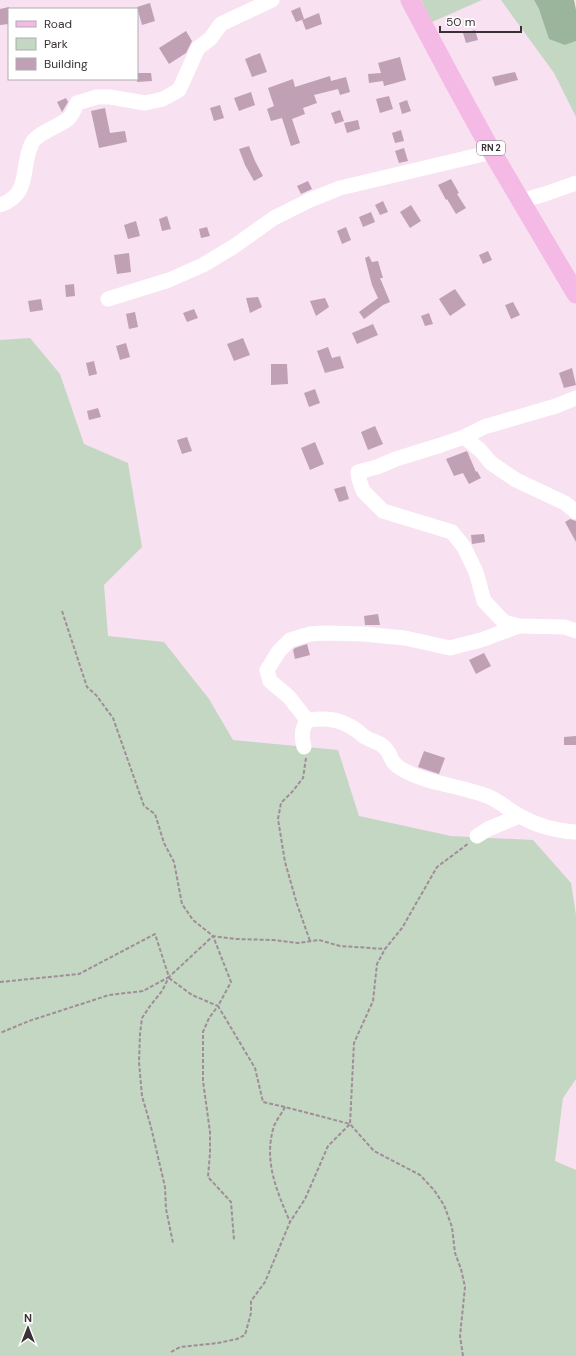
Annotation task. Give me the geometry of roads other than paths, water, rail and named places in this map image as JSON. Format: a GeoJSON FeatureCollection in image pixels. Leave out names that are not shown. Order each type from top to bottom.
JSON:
{"type":"FeatureCollection","features":[{"type":"Feature","properties":{"kind":"main road","name":"RN 2"},"geometry":{"type":"LineString","coordinates":[[410,0],[492,152],[576,294]]}},
{"type":"Feature","properties":{"kind":"street"},"geometry":{"type":"LineString","coordinates":[[0,205],[9,202],[21,188],[26,157],[32,141],[69,119],[77,104],[97,97],[110,97],[145,103],[163,99],[179,90],[198,48],[210,39],[221,24],[272,0]]}},
{"type":"Feature","properties":{"kind":"street"},"geometry":{"type":"LineString","coordinates":[[108,299],[169,280],[203,265],[233,247],[274,218],[310,200],[340,188],[492,152]]}},
{"type":"Feature","properties":{"kind":"street"},"geometry":{"type":"LineString","coordinates":[[521,201],[576,183]]}},
{"type":"Feature","properties":{"kind":"street"},"geometry":{"type":"LineString","coordinates":[[576,398],[556,406],[484,427],[464,437],[358,472],[363,491],[383,511],[452,532],[464,547],[476,572],[484,601],[504,622],[519,626],[565,627],[576,631]]}},
{"type":"Feature","properties":{"kind":"street"},"geometry":{"type":"LineString","coordinates":[[464,437],[480,450],[490,463],[516,480],[565,503],[576,512]]}},
{"type":"Feature","properties":{"kind":"street"},"geometry":{"type":"LineString","coordinates":[[306,720],[289,697],[270,681],[267,670],[279,651],[290,640],[310,634],[363,634],[405,638],[450,648],[481,640],[519,626]]}},
{"type":"Feature","properties":{"kind":"street"},"geometry":{"type":"LineString","coordinates":[[306,720],[325,718],[339,721],[387,749],[392,762],[401,769],[427,779],[488,796],[520,816],[538,824],[572,833]]}},
{"type":"Feature","properties":{"kind":"street"},"geometry":{"type":"LineString","coordinates":[[304,747],[302,740],[302,729],[306,720]]}},
{"type":"Feature","properties":{"kind":"street"},"geometry":{"type":"LineString","coordinates":[[477,836],[488,828],[520,816]]}}]}
